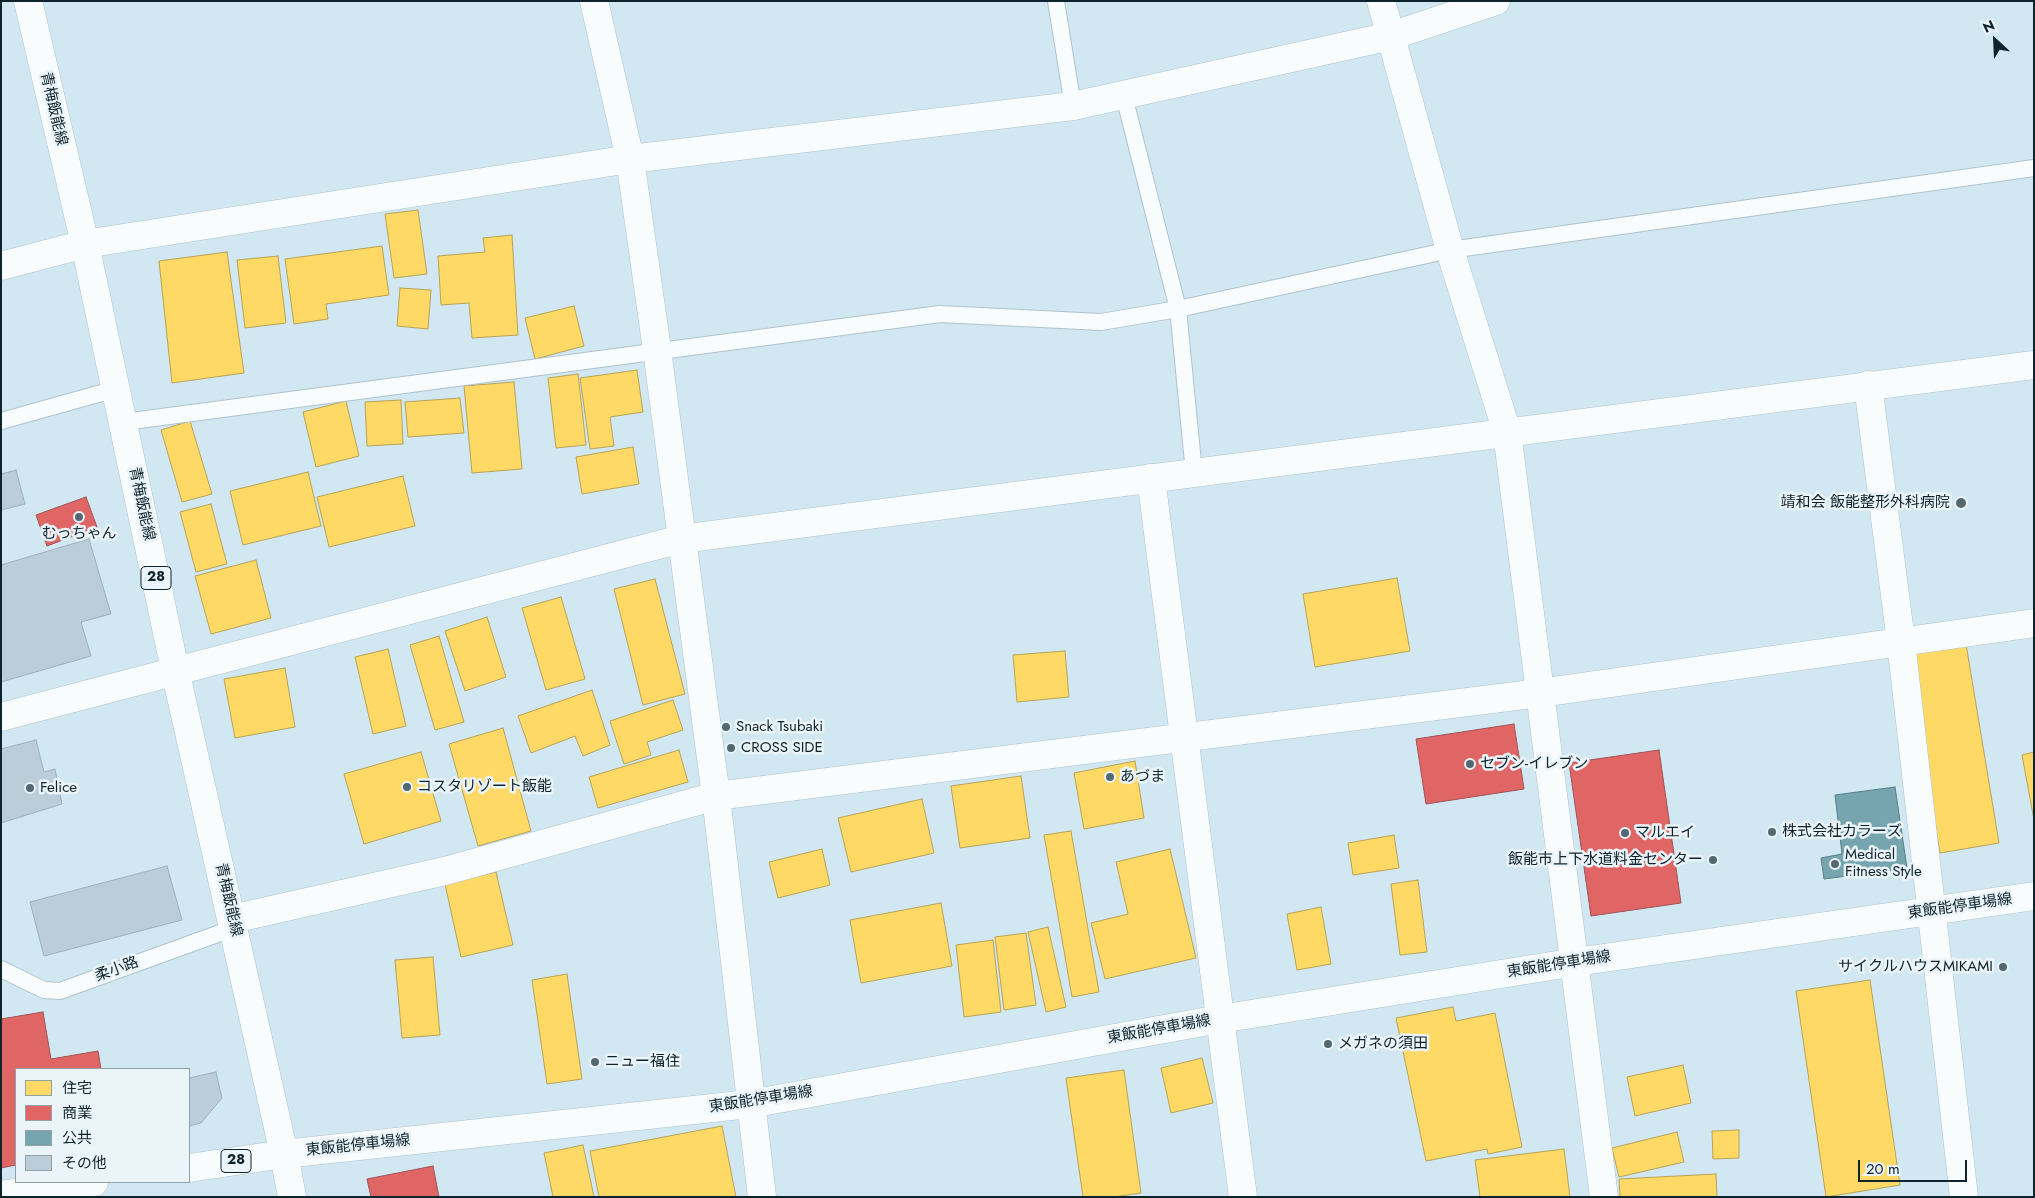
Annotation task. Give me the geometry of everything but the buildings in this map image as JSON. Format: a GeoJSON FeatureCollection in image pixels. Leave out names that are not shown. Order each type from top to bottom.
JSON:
{"type":"FeatureCollection","features":[{"type":"Feature","properties":{"kind":"street","name":"青梅飯能線"},"geometry":{"type":"LineString","coordinates":[[28,1],[85,244],[175,670],[233,923],[292,1197]]}},
{"type":"Feature","properties":{"kind":"street"},"geometry":{"type":"LineString","coordinates":[[594,1],[630,159],[657,350],[716,796],[762,1197]]}},
{"type":"Feature","properties":{"kind":"street"},"geometry":{"type":"LineString","coordinates":[[1381,1],[1450,250],[1507,432],[1576,962],[1604,1197]]}},
{"type":"Feature","properties":{"kind":"street"},"geometry":{"type":"LineString","coordinates":[[1,266],[85,244],[630,159],[1074,106],[1391,36],[1496,1]]}},
{"type":"Feature","properties":{"kind":"street"},"geometry":{"type":"LineString","coordinates":[[1,717],[681,539],[2034,365]]}},
{"type":"Feature","properties":{"kind":"street"},"geometry":{"type":"LineString","coordinates":[[1868,385],[1901,642],[1930,911],[1964,1197]]}},
{"type":"Feature","properties":{"kind":"street"},"geometry":{"type":"LineString","coordinates":[[1151,478],[1243,1197]]}},
{"type":"Feature","properties":{"kind":"street"},"geometry":{"type":"LineString","coordinates":[[233,923],[445,871],[716,796],[1540,693],[2034,623]]}},
{"type":"Feature","properties":{"kind":"street","name":"東飯能停車場線"},"geometry":{"type":"LineString","coordinates":[[284,1154],[750,1104],[1220,1019],[1576,962],[2034,896]]}},
{"type":"Feature","properties":{"kind":"street","name":"28"},"geometry":{"type":"LineString","coordinates":[[190,1168],[284,1154]]}},
{"type":"Feature","properties":{"kind":"street"},"geometry":{"type":"LineString","coordinates":[[1,1195],[87,1183]]}},
{"type":"Feature","properties":{"kind":"lane"},"geometry":{"type":"LineString","coordinates":[[1056,1],[1074,106]]}},
{"type":"Feature","properties":{"kind":"lane"},"geometry":{"type":"LineString","coordinates":[[1124,96],[1178,309],[1194,473]]}},
{"type":"Feature","properties":{"kind":"lane"},"geometry":{"type":"LineString","coordinates":[[124,422],[940,314],[1101,322],[1178,309],[1450,250],[2034,168]]}},
{"type":"Feature","properties":{"kind":"lane"},"geometry":{"type":"LineString","coordinates":[[1,421],[116,389]]}},
{"type":"Feature","properties":{"kind":"lane","name":"柔小路"},"geometry":{"type":"LineString","coordinates":[[1,970],[44,990],[60,991],[233,923]]}},
{"type":"Feature","properties":{"kind":"place","name":"靖和会 飯能整形外科病院"},"geometry":{"type":"Point","coordinates":[1961,503]}},
{"type":"Feature","properties":{"kind":"place","name":"むっちゃん"},"geometry":{"type":"Point","coordinates":[79,517]}},
{"type":"Feature","properties":{"kind":"place","name":"Snack Tsubaki"},"geometry":{"type":"Point","coordinates":[726,727]}},
{"type":"Feature","properties":{"kind":"place","name":"CROSS SIDE"},"geometry":{"type":"Point","coordinates":[731,748]}},
{"type":"Feature","properties":{"kind":"place","name":"セブン-イレブン"},"geometry":{"type":"Point","coordinates":[1470,764]}},
{"type":"Feature","properties":{"kind":"place","name":"あづま"},"geometry":{"type":"Point","coordinates":[1110,777]}},
{"type":"Feature","properties":{"kind":"place","name":"コスタリゾート飯能"},"geometry":{"type":"Point","coordinates":[407,787]}},
{"type":"Feature","properties":{"kind":"place","name":"Felice"},"geometry":{"type":"Point","coordinates":[30,788]}},
{"type":"Feature","properties":{"kind":"place","name":"株式会社カラーズ"},"geometry":{"type":"Point","coordinates":[1772,832]}},
{"type":"Feature","properties":{"kind":"place","name":"マルエイ"},"geometry":{"type":"Point","coordinates":[1625,833]}},
{"type":"Feature","properties":{"kind":"place","name":"飯能市上下水道料金センター"},"geometry":{"type":"Point","coordinates":[1713,860]}},
{"type":"Feature","properties":{"kind":"place","name":"Medical Fitness Style"},"geometry":{"type":"Point","coordinates":[1835,864]}},
{"type":"Feature","properties":{"kind":"place","name":"サイクルハウスMIKAMI"},"geometry":{"type":"Point","coordinates":[2003,967]}},
{"type":"Feature","properties":{"kind":"place","name":"メガネの須田"},"geometry":{"type":"Point","coordinates":[1328,1044]}},
{"type":"Feature","properties":{"kind":"place","name":"ニュー福住"},"geometry":{"type":"Point","coordinates":[595,1062]}}]}
